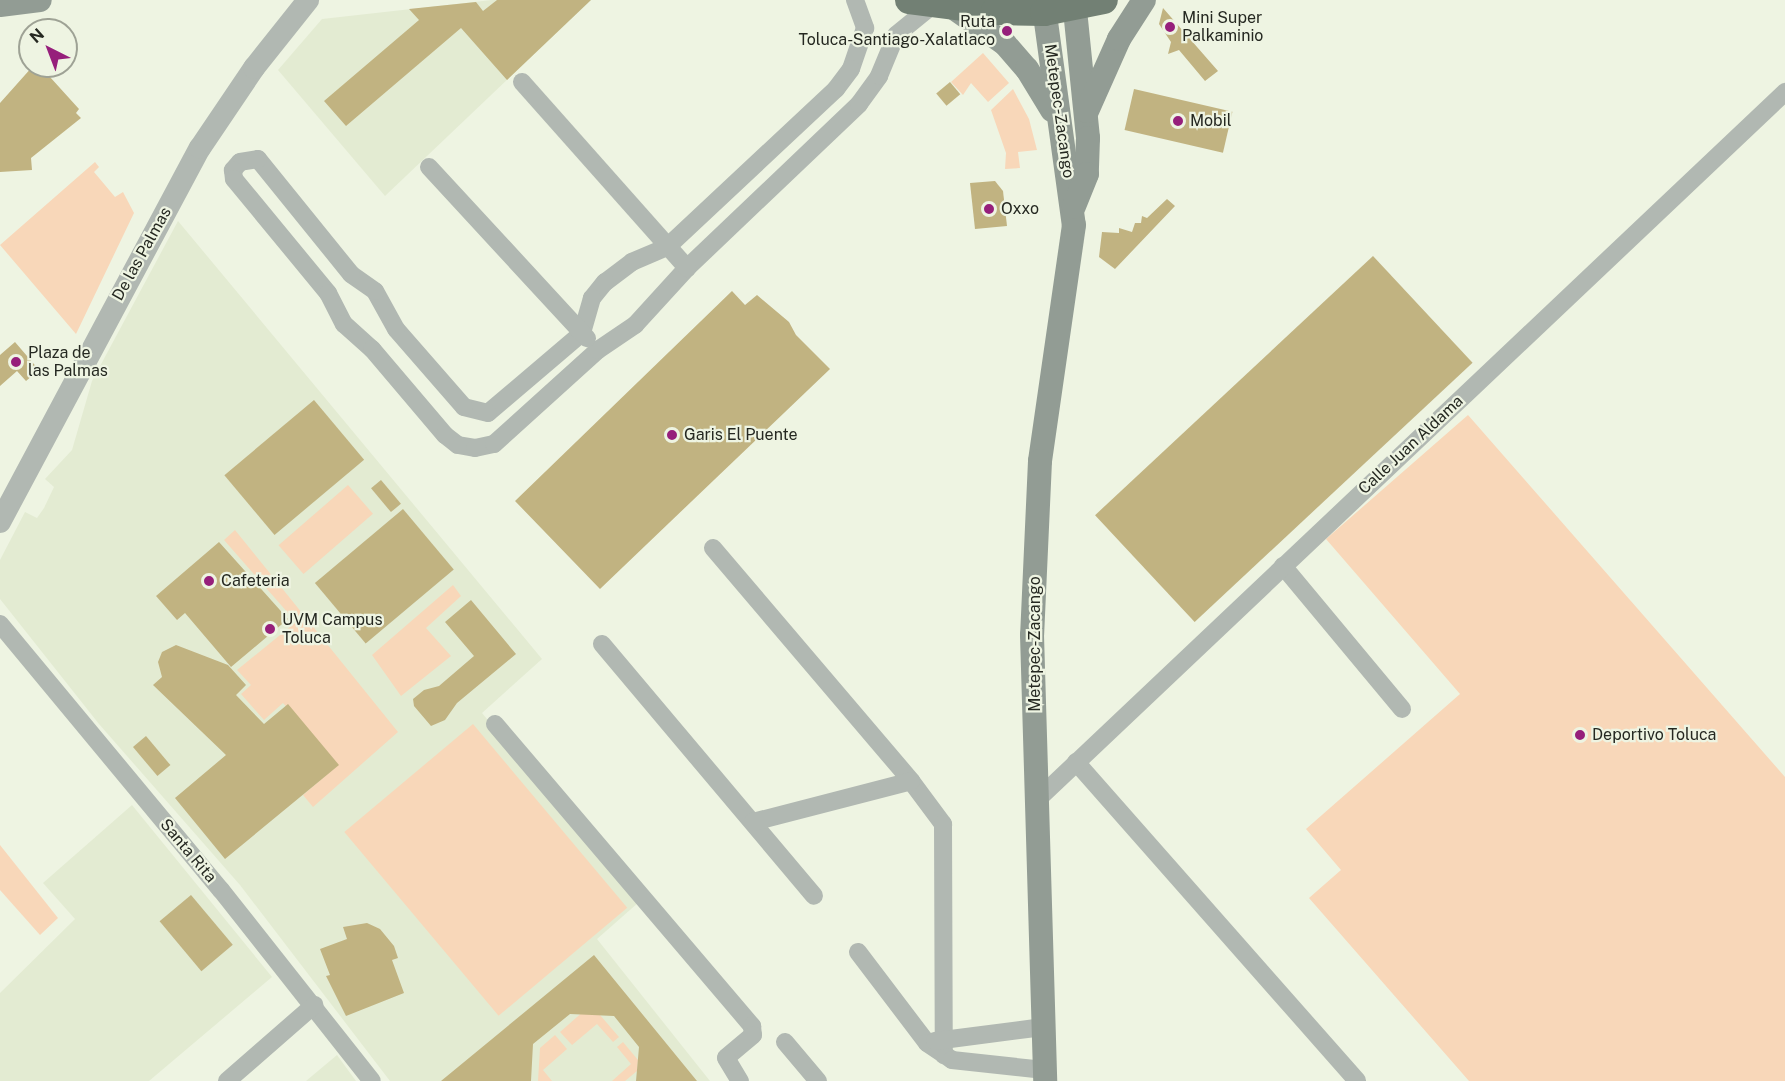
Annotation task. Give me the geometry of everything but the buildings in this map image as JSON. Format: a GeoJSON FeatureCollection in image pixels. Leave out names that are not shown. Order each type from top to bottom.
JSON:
{"type":"FeatureCollection","features":[{"type":"Feature","properties":{"kind":"highway"},"geometry":{"type":"LineString","coordinates":[[931,3],[1044,6],[1104,0]]}},
{"type":"Feature","properties":{"kind":"main road"},"geometry":{"type":"LineString","coordinates":[[0,4],[40,0]]}},
{"type":"Feature","properties":{"kind":"main road"},"geometry":{"type":"LineString","coordinates":[[1086,113],[1119,39],[1144,0]]}},
{"type":"Feature","properties":{"kind":"main road"},"geometry":{"type":"LineString","coordinates":[[931,3],[1005,44],[1041,88],[1059,123]]}},
{"type":"Feature","properties":{"kind":"main road","name":"Metepec-Zacango"},"geometry":{"type":"LineString","coordinates":[[1073,209],[1087,174],[1086,113],[1074,4]]}},
{"type":"Feature","properties":{"kind":"main road","name":"Metepec-Zacango"},"geometry":{"type":"LineString","coordinates":[[1044,6],[1073,209],[1066,298],[1040,461],[1032,635],[1045,1076]]}},
{"type":"Feature","properties":{"kind":"street","name":"De las Palmas"},"geometry":{"type":"LineString","coordinates":[[0,522],[200,148],[241,86],[308,0]]}},
{"type":"Feature","properties":{"kind":"street"},"geometry":{"type":"LineString","coordinates":[[855,0],[865,28],[851,69],[836,89],[667,247],[632,262],[605,282],[592,298],[582,333],[494,409],[481,413],[464,407],[396,329],[375,291],[351,274],[258,159],[240,162],[233,170],[234,179],[328,293],[336,315],[372,349],[445,435],[458,445],[475,448],[494,444],[510,432],[598,350],[635,325],[687,268],[859,104],[879,76],[896,35],[931,3]]}},
{"type":"Feature","properties":{"kind":"street"},"geometry":{"type":"LineString","coordinates":[[865,28],[896,35]]}},
{"type":"Feature","properties":{"kind":"street"},"geometry":{"type":"LineString","coordinates":[[851,69],[879,76]]}},
{"type":"Feature","properties":{"kind":"street"},"geometry":{"type":"LineString","coordinates":[[522,82],[687,268]]}},
{"type":"Feature","properties":{"kind":"street","name":"Calle Juan Aldama"},"geometry":{"type":"LineString","coordinates":[[1038,799],[1785,92]]}},
{"type":"Feature","properties":{"kind":"street"},"geometry":{"type":"LineString","coordinates":[[429,167],[598,350]]}},
{"type":"Feature","properties":{"kind":"street"},"geometry":{"type":"LineString","coordinates":[[328,293],[351,274]]}},
{"type":"Feature","properties":{"kind":"street"},"geometry":{"type":"LineString","coordinates":[[372,349],[396,329]]}},
{"type":"Feature","properties":{"kind":"street"},"geometry":{"type":"LineString","coordinates":[[713,548],[939,816],[944,831],[938,1046]]}},
{"type":"Feature","properties":{"kind":"street"},"geometry":{"type":"LineString","coordinates":[[1282,566],[1402,709]]}},
{"type":"Feature","properties":{"kind":"street","name":"Santa Rita"},"geometry":{"type":"LineString","coordinates":[[0,624],[315,1005],[372,1081]]}},
{"type":"Feature","properties":{"kind":"street"},"geometry":{"type":"LineString","coordinates":[[602,645],[814,896]]}},
{"type":"Feature","properties":{"kind":"street"},"geometry":{"type":"LineString","coordinates":[[495,724],[752,1026],[753,1035],[726,1058],[740,1081]]}},
{"type":"Feature","properties":{"kind":"street"},"geometry":{"type":"LineString","coordinates":[[1076,762],[1357,1081]]}},
{"type":"Feature","properties":{"kind":"street"},"geometry":{"type":"LineString","coordinates":[[753,822],[911,781]]}},
{"type":"Feature","properties":{"kind":"street"},"geometry":{"type":"LineString","coordinates":[[858,952],[952,1060],[987,1064],[1045,1076]]}},
{"type":"Feature","properties":{"kind":"street"},"geometry":{"type":"LineString","coordinates":[[227,1081],[315,1005]]}},
{"type":"Feature","properties":{"kind":"street"},"geometry":{"type":"LineString","coordinates":[[938,1046],[983,1035],[1043,1028]]}},
{"type":"Feature","properties":{"kind":"street"},"geometry":{"type":"LineString","coordinates":[[983,1035],[987,1064]]}},
{"type":"Feature","properties":{"kind":"street"},"geometry":{"type":"LineString","coordinates":[[785,1042],[818,1081]]}},
{"type":"Feature","properties":{"kind":"shaded area"},"geometry":{"type":"Polygon","coordinates":[[[492,0],[591,0],[385,196],[278,70],[322,19],[492,0]]]}},
{"type":"Feature","properties":{"kind":"shaded area"},"geometry":{"type":"Polygon","coordinates":[[[983,53],[1009,83],[988,102],[971,83],[963,95],[951,82],[983,53]]]}},
{"type":"Feature","properties":{"kind":"shaded area"},"geometry":{"type":"Polygon","coordinates":[[[1013,89],[1029,119],[1037,150],[1018,152],[1020,168],[1005,169],[1006,153],[991,110],[1013,89]]]}},
{"type":"Feature","properties":{"kind":"shaded area"},"geometry":{"type":"Polygon","coordinates":[[[95,162],[99,167],[94,172],[115,197],[123,192],[134,213],[76,334],[0,245],[95,162]]]}},
{"type":"Feature","properties":{"kind":"shaded area","name":"UVM Campus Toluca"},"geometry":{"type":"Polygon","coordinates":[[[178,221],[542,659],[482,713],[639,902],[597,939],[710,1081],[390,1081],[240,885],[99,724],[0,599],[0,560],[25,512],[37,518],[44,508],[54,487],[45,479],[72,450],[92,381],[178,221]]]}},
{"type":"Feature","properties":{"kind":"shaded area","name":"Deportivo Toluca"},"geometry":{"type":"Polygon","coordinates":[[[1468,415],[1785,777],[1785,1081],[1469,1081],[1309,898],[1341,870],[1306,829],[1460,694],[1326,539],[1468,415]]]}},
{"type":"Feature","properties":{"kind":"shaded area"},"geometry":{"type":"Polygon","coordinates":[[[348,485],[373,514],[303,574],[279,545],[348,485]]]}},
{"type":"Feature","properties":{"kind":"shaded area"},"geometry":{"type":"Polygon","coordinates":[[[235,530],[398,732],[313,807],[303,795],[338,765],[283,703],[264,720],[241,694],[251,685],[237,670],[296,622],[224,540],[235,530]]]}},
{"type":"Feature","properties":{"kind":"shaded area"},"geometry":{"type":"Polygon","coordinates":[[[453,585],[461,596],[426,628],[451,656],[401,696],[372,655],[453,585]]]}},
{"type":"Feature","properties":{"kind":"shaded area"},"geometry":{"type":"Polygon","coordinates":[[[473,724],[627,908],[499,1016],[344,832],[473,724]]]}},
{"type":"Feature","properties":{"kind":"shaded area"},"geometry":{"type":"Polygon","coordinates":[[[132,805],[272,977],[149,1081],[0,1081],[0,993],[75,919],[43,883],[132,805]]]}},
{"type":"Feature","properties":{"kind":"shaded area"},"geometry":{"type":"Polygon","coordinates":[[[0,845],[58,918],[40,935],[0,890],[0,845]]]}},
{"type":"Feature","properties":{"kind":"shaded area"},"geometry":{"type":"Polygon","coordinates":[[[585,1010],[600,1015],[619,1037],[613,1042],[597,1024],[572,1045],[560,1032],[585,1010]]]}},
{"type":"Feature","properties":{"kind":"shaded area"},"geometry":{"type":"Polygon","coordinates":[[[555,1035],[567,1049],[543,1070],[552,1081],[538,1081],[540,1048],[555,1035]]]}},
{"type":"Feature","properties":{"kind":"shaded area"},"geometry":{"type":"Polygon","coordinates":[[[623,1042],[638,1060],[637,1071],[625,1081],[612,1081],[631,1064],[617,1047],[623,1042]]]}},
{"type":"Feature","properties":{"kind":"shaded area"},"geometry":{"type":"Polygon","coordinates":[[[337,1055],[356,1081],[306,1081],[337,1055]]]}},
{"type":"Feature","properties":{"kind":"place","name":"Mini Super Palkaminio"},"geometry":{"type":"Point","coordinates":[1170,27]}},
{"type":"Feature","properties":{"kind":"place","name":"Ruta Toluca-Santiago-Xalatlaco"},"geometry":{"type":"Point","coordinates":[1007,31]}},
{"type":"Feature","properties":{"kind":"place","name":"Mobil"},"geometry":{"type":"Point","coordinates":[1178,121]}},
{"type":"Feature","properties":{"kind":"place","name":"Oxxo"},"geometry":{"type":"Point","coordinates":[989,209]}},
{"type":"Feature","properties":{"kind":"place","name":"Plaza de las Palmas"},"geometry":{"type":"Point","coordinates":[16,362]}},
{"type":"Feature","properties":{"kind":"place","name":"Garis El Puente"},"geometry":{"type":"Point","coordinates":[672,435]}},
{"type":"Feature","properties":{"kind":"place","name":"Cafeteria"},"geometry":{"type":"Point","coordinates":[209,581]}},
{"type":"Feature","properties":{"kind":"place","name":"UVM Campus Toluca"},"geometry":{"type":"Point","coordinates":[270,629]}},
{"type":"Feature","properties":{"kind":"place","name":"Deportivo Toluca"},"geometry":{"type":"Point","coordinates":[1580,735]}}]}
